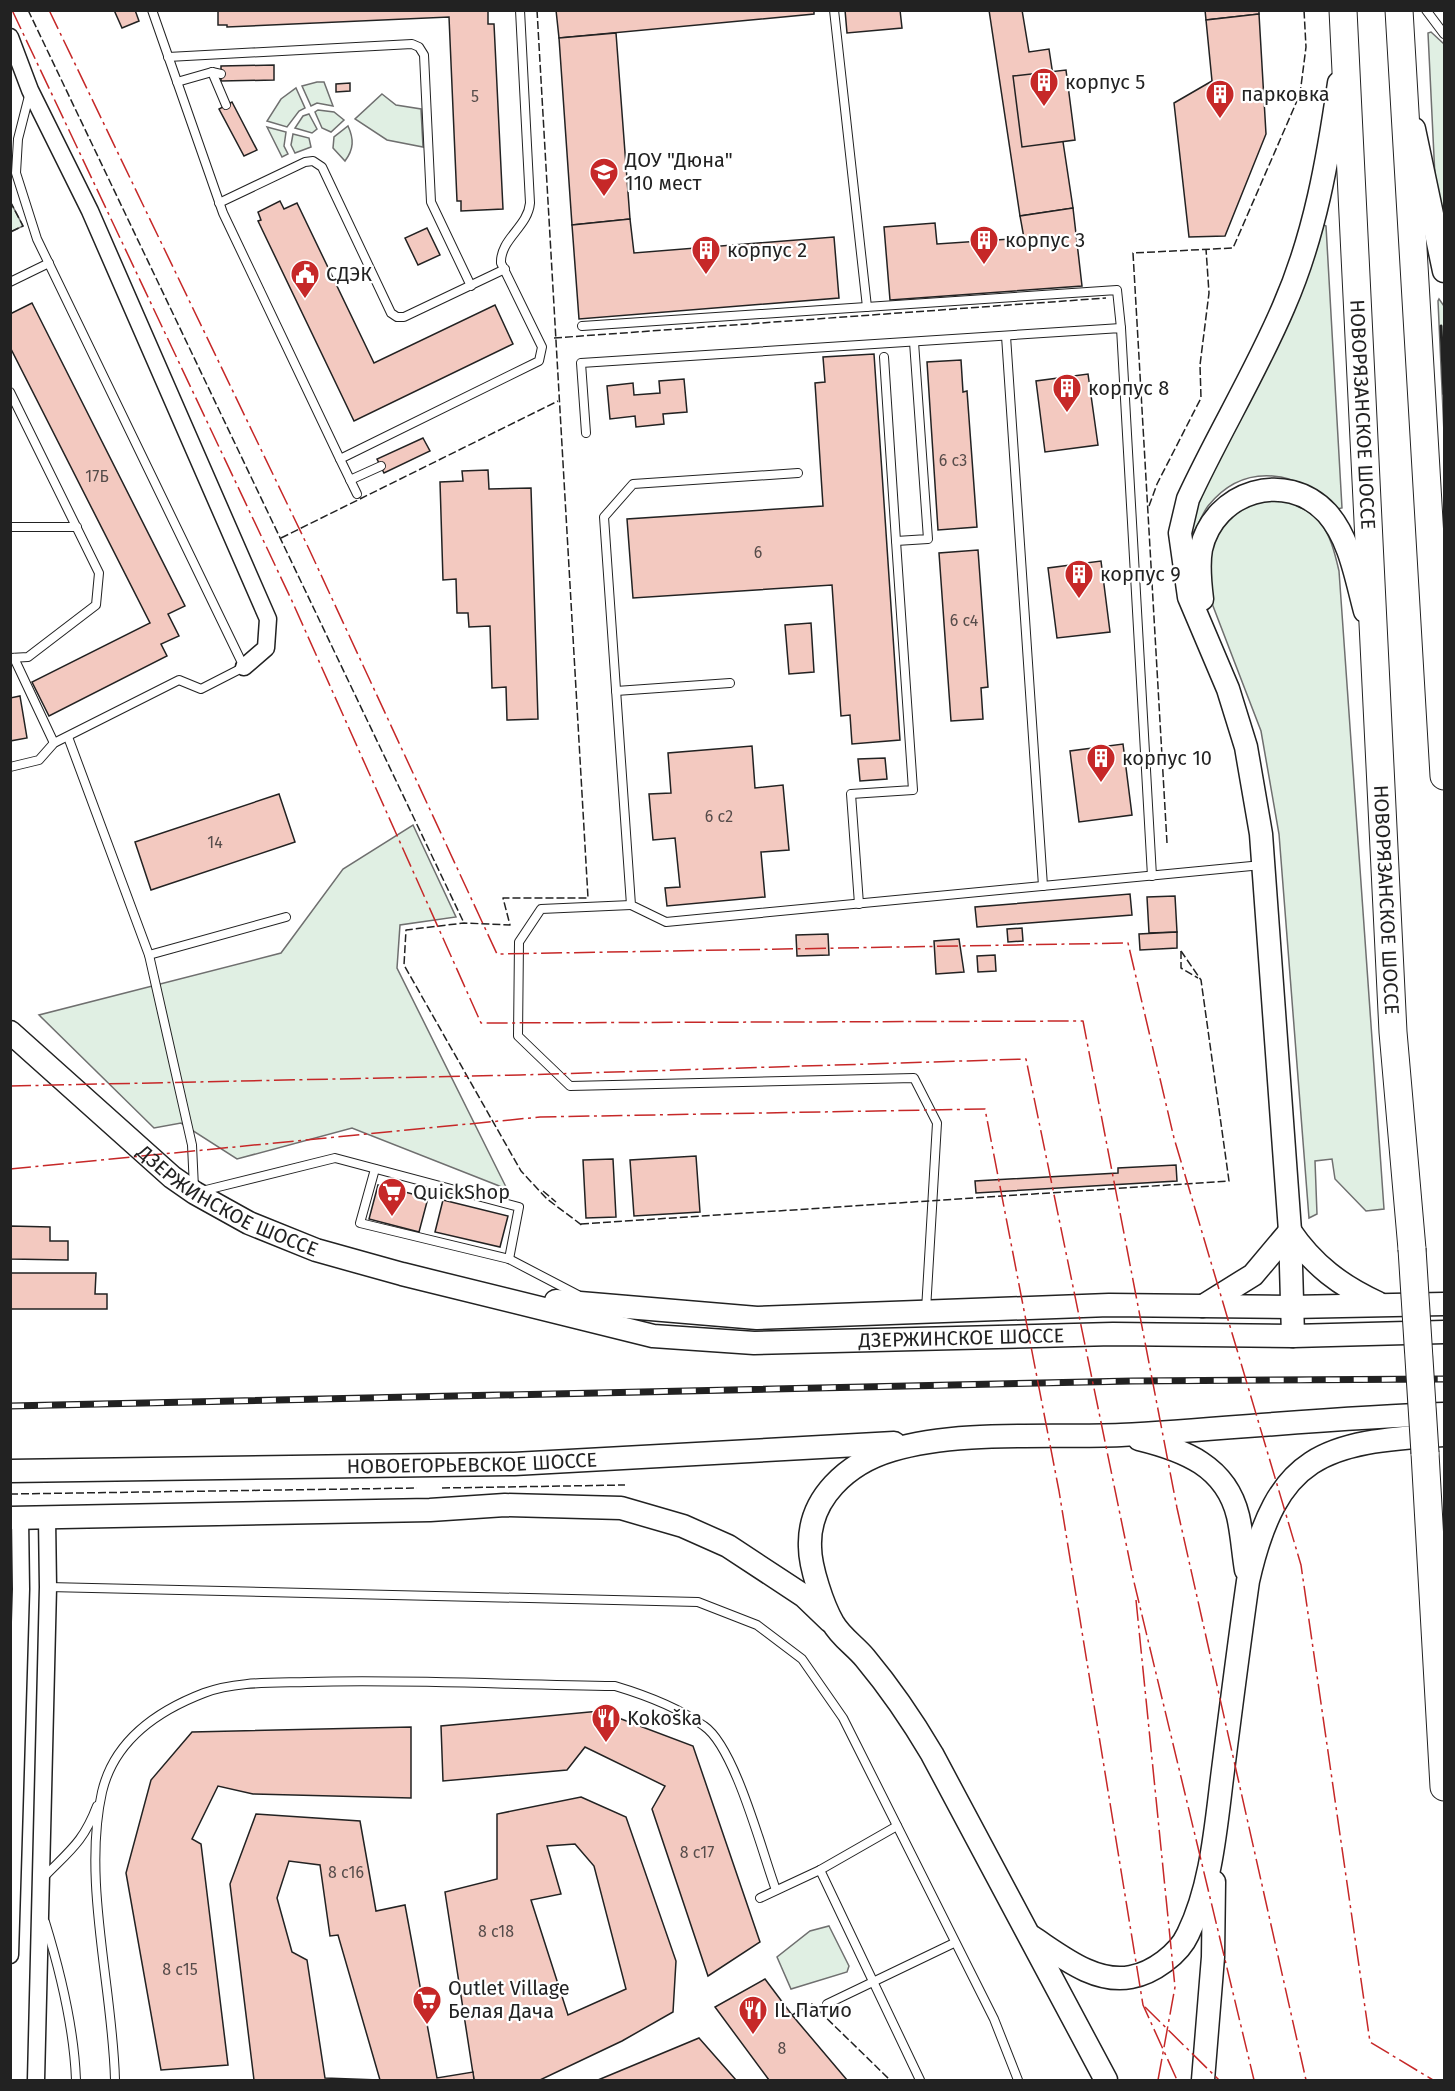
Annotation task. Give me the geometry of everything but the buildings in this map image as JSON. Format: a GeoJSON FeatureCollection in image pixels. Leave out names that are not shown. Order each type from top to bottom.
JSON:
{"type":"FeatureCollection","features":[{"type":"Feature","properties":{"kind":"highway"},"geometry":{"type":"LineString","coordinates":[[1399,10],[1444,758]]}},
{"type":"Feature","properties":{"kind":"highway","name":"НОВОРЯЗАНСКОЕ ШОССЕ"},"geometry":{"type":"LineString","coordinates":[[1343,12],[1393,1032],[1412,1250],[1444,1787]]}},
{"type":"Feature","properties":{"kind":"main road"},"geometry":{"type":"LineString","coordinates":[[1293,1336],[1290,1231],[1264,865],[1246,747],[1228,689],[1190,597],[1180,533],[1188,499],[1284,306],[1303,254],[1329,152],[1340,76],[1343,12]]}},
{"type":"Feature","properties":{"kind":"main road"},"geometry":{"type":"LineString","coordinates":[[1406,102],[1430,196],[1444,271]]}},
{"type":"Feature","properties":{"kind":"main road"},"geometry":{"type":"LineString","coordinates":[[1208,642],[1200,583],[1201,548],[1211,525],[1223,510],[1254,491],[1271,488],[1291,490],[1310,499],[1327,513],[1342,536],[1354,567],[1375,652]]}},
{"type":"Feature","properties":{"kind":"main road","name":"ДЗЕРЖИНСКОЕ ШОССЕ"},"geometry":{"type":"LineString","coordinates":[[10,1032],[131,1143],[195,1193],[249,1223],[316,1250],[402,1274],[653,1336],[700,1341],[809,1342],[1113,1334],[1293,1336],[1444,1332]]}},
{"type":"Feature","properties":{"kind":"main road"},"geometry":{"type":"LineString","coordinates":[[1290,1231],[1300,1246],[1330,1276],[1382,1305]]}},
{"type":"Feature","properties":{"kind":"main road"},"geometry":{"type":"LineString","coordinates":[[1201,1306],[1253,1275],[1290,1231]]}},
{"type":"Feature","properties":{"kind":"main road","name":"ДЗЕРЖИНСКОЕ ШОССЕ"},"geometry":{"type":"LineString","coordinates":[[486,1293],[598,1306],[757,1318],[1109,1305],[1291,1307],[1444,1304]]}},
{"type":"Feature","properties":{"kind":"main road"},"geometry":{"type":"LineString","coordinates":[[808,1317],[799,1321],[795,1326],[795,1332],[809,1342]]}},
{"type":"Feature","properties":{"kind":"main road"},"geometry":{"type":"LineString","coordinates":[[833,1624],[814,1571],[810,1546],[818,1505],[838,1481],[867,1461],[890,1450],[932,1440],[1121,1435],[1359,1417],[1444,1414]]}},
{"type":"Feature","properties":{"kind":"main road"},"geometry":{"type":"LineString","coordinates":[[1030,1935],[1076,1966],[1103,1976],[1131,1977],[1153,1968],[1170,1957],[1187,1937],[1200,1906],[1215,1835],[1248,1581],[1257,1543],[1274,1503],[1287,1484],[1309,1465],[1331,1453],[1360,1443],[1444,1434]]}},
{"type":"Feature","properties":{"kind":"main road"},"geometry":{"type":"LineString","coordinates":[[1121,1435],[1189,1454],[1207,1464],[1220,1478],[1230,1494],[1238,1516],[1248,1581]]}},
{"type":"Feature","properties":{"kind":"main road","name":"НОВОЕГОРЬЕВСКОЕ ШОССЕ"},"geometry":{"type":"LineString","coordinates":[[10,1471],[514,1464],[932,1440]]}},
{"type":"Feature","properties":{"kind":"main road"},"geometry":{"type":"LineString","coordinates":[[15,1518],[429,1509],[505,1505],[621,1508],[683,1526],[728,1546],[804,1596],[863,1656],[915,1726],[1030,1935],[1106,2080]]}},
{"type":"Feature","properties":{"kind":"main road"},"geometry":{"type":"LineString","coordinates":[[1203,2080],[1213,1957],[1215,1835]]}},
{"type":"Feature","properties":{"kind":"street"},"geometry":{"type":"LineString","coordinates":[[10,37],[30,90],[90,211],[268,620],[266,648],[244,667]]}},
{"type":"Feature","properties":{"kind":"street"},"geometry":{"type":"LineString","coordinates":[[10,1955],[16,1589],[15,1518]]}},
{"type":"Feature","properties":{"kind":"street"},"geometry":{"type":"LineString","coordinates":[[36,2080],[48,1587],[47,1518]]}},
{"type":"Feature","properties":{"kind":"lane"},"geometry":{"type":"LineString","coordinates":[[152,10],[219,203],[357,494]]}},
{"type":"Feature","properties":{"kind":"lane"},"geometry":{"type":"LineString","coordinates":[[340,459],[535,365],[539,361],[542,347],[505,269],[501,254],[524,222],[530,203],[520,10]]}},
{"type":"Feature","properties":{"kind":"lane"},"geometry":{"type":"LineString","coordinates":[[834,10],[867,307]]}},
{"type":"Feature","properties":{"kind":"lane"},"geometry":{"type":"LineString","coordinates":[[1426,10],[1444,34]]}},
{"type":"Feature","properties":{"kind":"lane"},"geometry":{"type":"LineString","coordinates":[[168,57],[412,44],[419,47],[424,55],[431,202],[471,286]]}},
{"type":"Feature","properties":{"kind":"lane"},"geometry":{"type":"LineString","coordinates":[[177,82],[216,73],[226,105]]}},
{"type":"Feature","properties":{"kind":"lane"},"geometry":{"type":"LineString","coordinates":[[10,767],[39,760],[54,743],[179,680],[201,689],[244,667],[38,239],[16,173],[18,139],[30,90]]}},
{"type":"Feature","properties":{"kind":"lane"},"geometry":{"type":"LineString","coordinates":[[219,203],[305,162],[314,161],[322,167],[391,313],[397,318],[404,317],[505,269]]}},
{"type":"Feature","properties":{"kind":"lane"},"geometry":{"type":"LineString","coordinates":[[10,282],[49,262]]}},
{"type":"Feature","properties":{"kind":"lane"},"geometry":{"type":"LineString","coordinates":[[582,326],[1117,290],[1152,876]]}},
{"type":"Feature","properties":{"kind":"lane"},"geometry":{"type":"LineString","coordinates":[[586,433],[581,363],[1121,328]]}},
{"type":"Feature","properties":{"kind":"lane"},"geometry":{"type":"LineString","coordinates":[[1006,336],[1043,886]]}},
{"type":"Feature","properties":{"kind":"lane"},"geometry":{"type":"LineString","coordinates":[[896,542],[928,539],[914,342]]}},
{"type":"Feature","properties":{"kind":"lane"},"geometry":{"type":"LineString","coordinates":[[859,904],[851,794],[914,790],[884,357]]}},
{"type":"Feature","properties":{"kind":"lane"},"geometry":{"type":"LineString","coordinates":[[10,392],[99,573],[96,605],[28,657],[12,658],[54,743]]}},
{"type":"Feature","properties":{"kind":"lane"},"geometry":{"type":"LineString","coordinates":[[350,480],[381,466]]}},
{"type":"Feature","properties":{"kind":"lane"},"geometry":{"type":"LineString","coordinates":[[631,905],[604,517],[633,484],[798,473]]}},
{"type":"Feature","properties":{"kind":"lane"},"geometry":{"type":"LineString","coordinates":[[10,527],[76,527]]}},
{"type":"Feature","properties":{"kind":"lane"},"geometry":{"type":"LineString","coordinates":[[616,691],[730,683]]}},
{"type":"Feature","properties":{"kind":"lane"},"geometry":{"type":"LineString","coordinates":[[68,737],[149,955],[192,1145],[195,1193],[335,1158],[519,1207],[509,1259]]}},
{"type":"Feature","properties":{"kind":"lane"},"geometry":{"type":"LineString","coordinates":[[926,1310],[937,1123],[914,1078],[570,1086],[519,1036],[519,942],[541,909],[631,905],[666,922],[1264,865]]}},
{"type":"Feature","properties":{"kind":"lane"},"geometry":{"type":"LineString","coordinates":[[149,955],[286,917]]}},
{"type":"Feature","properties":{"kind":"lane"},"geometry":{"type":"LineString","coordinates":[[375,1169],[360,1223],[509,1259],[598,1306]]}},
{"type":"Feature","properties":{"kind":"lane"},"geometry":{"type":"LineString","coordinates":[[48,1587],[698,1602],[757,1625],[802,1659],[843,1718],[994,2019],[1018,2080]]}},
{"type":"Feature","properties":{"kind":"lane"},"geometry":{"type":"LineString","coordinates":[[40,1880],[70,1853],[86,1834],[102,1795],[109,1768],[128,1740],[154,1718],[206,1692],[250,1684],[345,1682],[615,1686],[644,1695],[706,1726],[728,1756],[776,1890]]}},
{"type":"Feature","properties":{"kind":"lane"},"geometry":{"type":"LineString","coordinates":[[102,1795],[95,1868],[115,2080]]}},
{"type":"Feature","properties":{"kind":"lane"},"geometry":{"type":"LineString","coordinates":[[759,1898],[820,1870],[897,1826]]}},
{"type":"Feature","properties":{"kind":"lane"},"geometry":{"type":"LineString","coordinates":[[820,1870],[920,2080]]}},
{"type":"Feature","properties":{"kind":"lane"},"geometry":{"type":"LineString","coordinates":[[40,1904],[56,1958],[69,2018],[76,2080]]}},
{"type":"Feature","properties":{"kind":"lane"},"geometry":{"type":"LineString","coordinates":[[827,2004],[874,1984],[954,1943]]}},
{"type":"Feature","properties":{"kind":"green space"},"geometry":{"type":"Polygon","coordinates":[[[1431,32],[1444,44],[1444,230],[1435,177],[1428,33],[1431,32]]]}},
{"type":"Feature","properties":{"kind":"green space"},"geometry":{"type":"Polygon","coordinates":[[[324,82],[333,106],[317,103],[311,106],[302,86],[324,82]]]}},
{"type":"Feature","properties":{"kind":"green space"},"geometry":{"type":"Polygon","coordinates":[[[296,88],[305,108],[299,111],[287,127],[267,121],[281,99],[296,88]]]}},
{"type":"Feature","properties":{"kind":"green space"},"geometry":{"type":"Polygon","coordinates":[[[382,94],[396,105],[421,109],[423,147],[387,140],[355,119],[382,94]]]}},
{"type":"Feature","properties":{"kind":"green space"},"geometry":{"type":"Polygon","coordinates":[[[318,110],[334,112],[344,120],[331,132],[322,128],[315,112],[318,110]]]}},
{"type":"Feature","properties":{"kind":"green space"},"geometry":{"type":"Polygon","coordinates":[[[309,114],[317,129],[312,133],[295,128],[303,116],[309,114]]]}},
{"type":"Feature","properties":{"kind":"green space"},"geometry":{"type":"Polygon","coordinates":[[[348,126],[352,144],[345,161],[333,148],[334,137],[348,126]]]}},
{"type":"Feature","properties":{"kind":"green space"},"geometry":{"type":"Polygon","coordinates":[[[267,127],[286,132],[284,146],[288,154],[282,157],[267,127]]]}},
{"type":"Feature","properties":{"kind":"green space"},"geometry":{"type":"Polygon","coordinates":[[[293,134],[309,138],[311,147],[295,153],[291,145],[293,134]]]}},
{"type":"Feature","properties":{"kind":"green space"},"geometry":{"type":"Polygon","coordinates":[[[10,201],[23,226],[11,232],[10,232],[10,201]]]}},
{"type":"Feature","properties":{"kind":"green space"},"geometry":{"type":"Polygon","coordinates":[[[1322,224],[1326,226],[1342,508],[1337,509],[1322,496],[1290,479],[1272,476],[1255,477],[1239,482],[1223,491],[1208,506],[1189,537],[1195,506],[1322,224]]]}},
{"type":"Feature","properties":{"kind":"green space"},"geometry":{"type":"Polygon","coordinates":[[[1439,299],[1444,306],[1444,433],[1438,301],[1439,299]]]}},
{"type":"Feature","properties":{"kind":"green space"},"geometry":{"type":"Polygon","coordinates":[[[1279,498],[1305,510],[1321,524],[1327,533],[1339,571],[1384,1209],[1366,1211],[1335,1179],[1332,1159],[1315,1161],[1317,1214],[1309,1218],[1279,834],[1261,731],[1213,606],[1208,580],[1212,545],[1227,518],[1252,501],[1279,498]]]}},
{"type":"Feature","properties":{"kind":"green space"},"geometry":{"type":"Polygon","coordinates":[[[413,825],[456,917],[400,925],[397,968],[507,1189],[352,1128],[237,1159],[181,1123],[154,1128],[39,1015],[281,953],[343,869],[413,825]]]}},
{"type":"Feature","properties":{"kind":"green space"},"geometry":{"type":"Polygon","coordinates":[[[829,1926],[849,1966],[847,1972],[791,1989],[777,1957],[810,1931],[829,1926]]]}},
{"type":"Feature","properties":{"kind":"railway"},"geometry":{"type":"LineString","coordinates":[[10,1406],[1132,1381],[1444,1379]]}},
{"type":"Feature","properties":{"kind":"fence"},"geometry":{"type":"LineString","coordinates":[[28,10],[464,923]]}},
{"type":"Feature","properties":{"kind":"fence"},"geometry":{"type":"LineString","coordinates":[[537,10],[588,898],[503,898],[510,925],[464,923],[406,930],[404,965],[521,1171],[547,1199],[583,1226]]}},
{"type":"Feature","properties":{"kind":"fence"},"geometry":{"type":"LineString","coordinates":[[1167,843],[1133,253],[1233,248],[1300,94],[1306,47],[1304,10]]}},
{"type":"Feature","properties":{"kind":"fence"},"geometry":{"type":"LineString","coordinates":[[10,201],[23,226],[10,232]]}},
{"type":"Feature","properties":{"kind":"fence"},"geometry":{"type":"LineString","coordinates":[[1149,506],[1157,484],[1201,398],[1200,365],[1209,293],[1206,249]]}},
{"type":"Feature","properties":{"kind":"fence"},"geometry":{"type":"LineString","coordinates":[[554,338],[1106,298]]}},
{"type":"Feature","properties":{"kind":"fence"},"geometry":{"type":"LineString","coordinates":[[281,538],[558,401]]}},
{"type":"Feature","properties":{"kind":"fence"},"geometry":{"type":"LineString","coordinates":[[1181,951],[1181,968],[1198,978]]}},
{"type":"Feature","properties":{"kind":"fence"},"geometry":{"type":"LineString","coordinates":[[581,1224],[1229,1181],[1201,980],[1181,951]]}},
{"type":"Feature","properties":{"kind":"fence"},"geometry":{"type":"LineString","coordinates":[[543,1191],[556,1202]]}},
{"type":"Feature","properties":{"kind":"fence"},"geometry":{"type":"LineString","coordinates":[[442,1488],[625,1485]]}},
{"type":"Feature","properties":{"kind":"fence"},"geometry":{"type":"LineString","coordinates":[[10,1494],[417,1488]]}},
{"type":"Feature","properties":{"kind":"fence"},"geometry":{"type":"LineString","coordinates":[[792,2015],[812,2004],[890,2080]]}},
{"type":"Feature","properties":{"kind":"wall"},"geometry":{"type":"LineString","coordinates":[[1441,326],[1444,394]]}},
{"type":"Feature","properties":{"kind":"power"},"geometry":{"type":"LineString","coordinates":[[12,10],[292,601],[481,1023],[1083,1021],[1177,1508],[1306,2080]]}},
{"type":"Feature","properties":{"kind":"power"},"geometry":{"type":"LineString","coordinates":[[49,10],[309,549],[497,954],[1128,943],[1174,1138],[1301,1565],[1370,2042],[1433,2080]]}},
{"type":"Feature","properties":{"kind":"power"},"geometry":{"type":"LineString","coordinates":[[10,1086],[520,1075],[1026,1059],[1134,1582],[1254,2080]]}},
{"type":"Feature","properties":{"kind":"power"},"geometry":{"type":"LineString","coordinates":[[10,1169],[540,1117],[985,1109],[1059,1491],[1143,2005],[1177,2080]]}},
{"type":"Feature","properties":{"kind":"power"},"geometry":{"type":"LineString","coordinates":[[1136,1600],[1175,1987],[1158,2080]]}},
{"type":"Feature","properties":{"kind":"power"},"geometry":{"type":"LineString","coordinates":[[1145,2007],[1219,2080]]}},
{"type":"Feature","properties":{"kind":"place","name":"корпус 5"},"geometry":{"type":"Point","coordinates":[1044,108]}},
{"type":"Feature","properties":{"kind":"place","name":"парковка"},"geometry":{"type":"Point","coordinates":[1220,120]}},
{"type":"Feature","properties":{"kind":"place","name":"ДОУ \"Дюна\" 110 мест"},"geometry":{"type":"Point","coordinates":[604,198]}},
{"type":"Feature","properties":{"kind":"place","name":"корпус 3"},"geometry":{"type":"Point","coordinates":[984,266]}},
{"type":"Feature","properties":{"kind":"place","name":"корпус 2"},"geometry":{"type":"Point","coordinates":[706,276]}},
{"type":"Feature","properties":{"kind":"place","name":"СДЭК"},"geometry":{"type":"Point","coordinates":[305,300]}},
{"type":"Feature","properties":{"kind":"place","name":"корпус 8"},"geometry":{"type":"Point","coordinates":[1067,414]}},
{"type":"Feature","properties":{"kind":"place","name":"корпус 9"},"geometry":{"type":"Point","coordinates":[1079,600]}},
{"type":"Feature","properties":{"kind":"place","name":"корпус 10"},"geometry":{"type":"Point","coordinates":[1101,784]}},
{"type":"Feature","properties":{"kind":"place","name":"QuickShop"},"geometry":{"type":"Point","coordinates":[392,1218]}},
{"type":"Feature","properties":{"kind":"place","name":"Kokoška"},"geometry":{"type":"Point","coordinates":[606,1744]}},
{"type":"Feature","properties":{"kind":"place","name":"Outlet Village Белая Дача"},"geometry":{"type":"Point","coordinates":[427,2026]}},
{"type":"Feature","properties":{"kind":"place","name":"IL Патио"},"geometry":{"type":"Point","coordinates":[753,2036]}}]}
